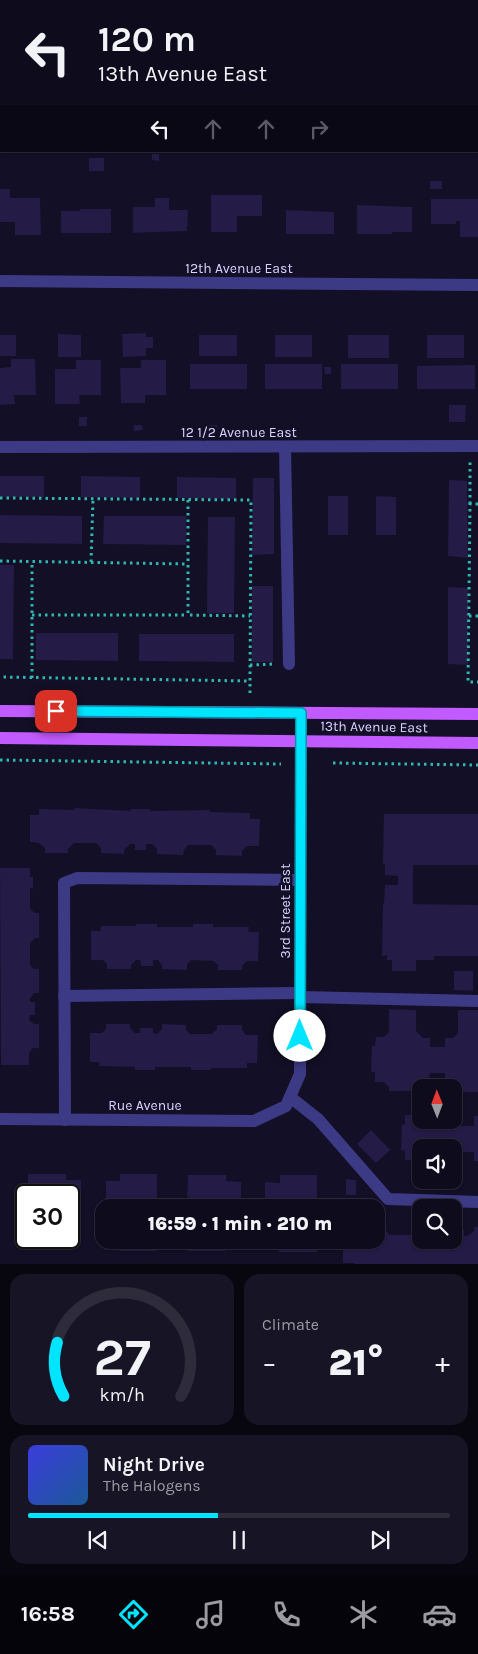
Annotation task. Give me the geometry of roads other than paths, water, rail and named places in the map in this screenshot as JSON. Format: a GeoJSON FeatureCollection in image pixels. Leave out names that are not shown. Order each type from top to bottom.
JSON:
{"type":"FeatureCollection","features":[{"type":"Feature","properties":{"kind":"main road","name":"13th Avenue East"},"geometry":{"type":"LineString","coordinates":[[0,711],[478,714]]}},
{"type":"Feature","properties":{"kind":"main road","name":"13th Avenue East"},"geometry":{"type":"LineString","coordinates":[[0,738],[478,743]]}},
{"type":"Feature","properties":{"kind":"street","name":"12th Avenue East"},"geometry":{"type":"LineString","coordinates":[[0,281],[478,284]]}},
{"type":"Feature","properties":{"kind":"street","name":"12 1/2 Avenue East"},"geometry":{"type":"LineString","coordinates":[[0,447],[478,446]]}},
{"type":"Feature","properties":{"kind":"street"},"geometry":{"type":"LineString","coordinates":[[286,447],[289,664]]}},
{"type":"Feature","properties":{"kind":"street","name":"3rd Street East"},"geometry":{"type":"LineString","coordinates":[[288,1102],[300,1074],[301,713]]}},
{"type":"Feature","properties":{"kind":"street"},"geometry":{"type":"LineString","coordinates":[[65,1120],[64,883],[77,878],[300,880]]}},
{"type":"Feature","properties":{"kind":"street"},"geometry":{"type":"LineString","coordinates":[[64,996],[300,995],[478,1001]]}},
{"type":"Feature","properties":{"kind":"street"},"geometry":{"type":"LineString","coordinates":[[288,1102],[318,1119],[388,1199],[478,1202]]}},
{"type":"Feature","properties":{"kind":"street","name":"Rue Avenue"},"geometry":{"type":"LineString","coordinates":[[0,1119],[254,1121],[288,1102]]}}]}
